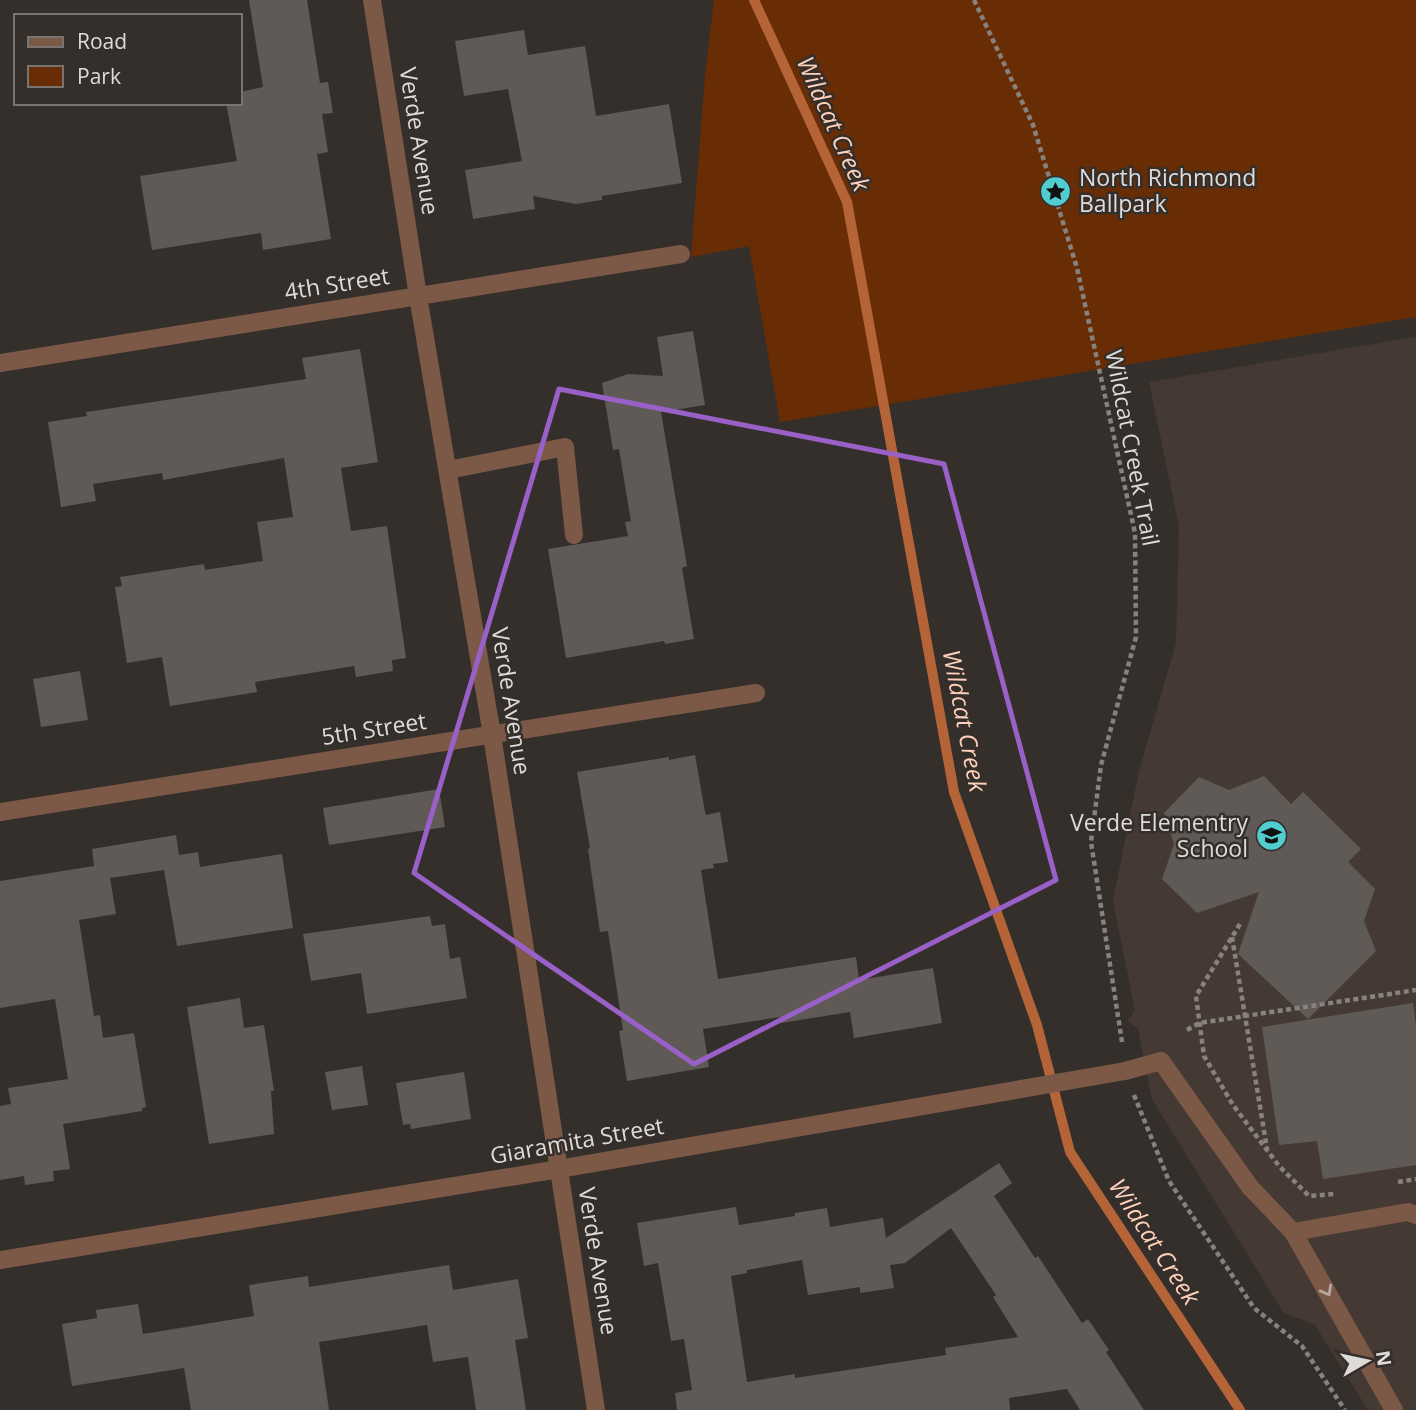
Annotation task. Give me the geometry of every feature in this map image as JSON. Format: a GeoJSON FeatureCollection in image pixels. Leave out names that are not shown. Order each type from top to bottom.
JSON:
{"type":"FeatureCollection","features":[{"type":"Feature","properties":{"kind":"street","name":"Verde Avenue"},"geometry":{"type":"LineString","coordinates":[[372,0],[418,296],[492,735],[596,1410]]}},
{"type":"Feature","properties":{"kind":"street","name":"4th Street"},"geometry":{"type":"LineString","coordinates":[[0,363],[681,254]]}},
{"type":"Feature","properties":{"kind":"street"},"geometry":{"type":"LineString","coordinates":[[448,470],[565,447],[574,535]]}},
{"type":"Feature","properties":{"kind":"street","name":"5th Street"},"geometry":{"type":"LineString","coordinates":[[0,812],[756,693]]}},
{"type":"Feature","properties":{"kind":"street","name":"Giaramita Street"},"geometry":{"type":"LineString","coordinates":[[0,1260],[559,1169],[1125,1071],[1161,1061],[1250,1187],[1293,1232]]}},
{"type":"Feature","properties":{"kind":"street"},"geometry":{"type":"LineString","coordinates":[[1394,1410],[1293,1232],[1408,1212],[1416,1214]]}},
{"type":"Feature","properties":{"kind":"path","name":"Wildcat Creek Trail"},"geometry":{"type":"LineString","coordinates":[[974,0],[1033,125],[1077,268],[1135,533],[1136,637],[1101,765],[1091,842],[1122,1042]]}},
{"type":"Feature","properties":{"kind":"path"},"geometry":{"type":"LineString","coordinates":[[1240,924],[1196,996],[1204,1056],[1233,1105],[1279,1166],[1309,1196],[1347,1192]]}},
{"type":"Feature","properties":{"kind":"path"},"geometry":{"type":"LineString","coordinates":[[1232,936],[1268,1151]]}},
{"type":"Feature","properties":{"kind":"path"},"geometry":{"type":"LineString","coordinates":[[1187,1030],[1199,1023],[1416,990]]}},
{"type":"Feature","properties":{"kind":"path"},"geometry":{"type":"LineString","coordinates":[[1133,1091],[1168,1181],[1254,1308],[1301,1346],[1345,1410]]}},
{"type":"Feature","properties":{"kind":"path"},"geometry":{"type":"LineString","coordinates":[[1393,1183],[1416,1179]]}},
{"type":"Feature","properties":{"kind":"highlighted area"},"geometry":{"type":"Polygon","coordinates":[[[559,389],[944,464],[1056,880],[694,1064],[414,873],[559,389]]]}},
{"type":"Feature","properties":{"kind":"shaded area","name":"Verde Elementry School"},"geometry":{"type":"Polygon","coordinates":[[[1416,337],[1416,1410],[1368,1410],[1315,1325],[1283,1312],[1152,1099],[1138,1029],[1128,1021],[1135,1010],[1113,901],[1139,771],[1176,643],[1179,526],[1149,382],[1416,337]]]}},
{"type":"Feature","properties":{"kind":"green space","name":"North Richmond Ballpark"},"geometry":{"type":"Polygon","coordinates":[[[714,0],[1416,0],[1416,317],[780,422],[749,246],[691,257],[705,76],[714,0]]]}},
{"type":"Feature","properties":{"kind":"building"},"geometry":{"type":"Polygon","coordinates":[[[249,0],[307,0],[320,83],[328,82],[333,113],[322,114],[328,152],[317,154],[331,239],[263,250],[261,233],[152,250],[140,176],[237,161],[226,105],[242,105],[242,92],[263,87],[249,0]]]}},
{"type":"Feature","properties":{"kind":"building"},"geometry":{"type":"Polygon","coordinates":[[[524,30],[528,55],[585,46],[596,116],[669,104],[682,183],[602,196],[602,200],[576,204],[533,196],[535,209],[473,219],[465,170],[522,161],[508,89],[464,96],[455,41],[524,30]]]}},
{"type":"Feature","properties":{"kind":"building"},"geometry":{"type":"Polygon","coordinates":[[[693,331],[705,405],[661,412],[687,566],[682,568],[694,639],[665,644],[664,641],[566,658],[548,549],[628,536],[625,522],[631,521],[619,449],[613,450],[602,383],[628,374],[663,376],[657,337],[693,331]]]}},
{"type":"Feature","properties":{"kind":"building"},"geometry":{"type":"Polygon","coordinates":[[[360,349],[378,462],[341,468],[351,531],[387,526],[406,658],[392,660],[393,671],[356,677],[354,666],[255,682],[257,692],[170,706],[162,657],[127,663],[115,587],[122,586],[120,577],[204,564],[205,570],[263,561],[257,522],[293,517],[284,458],[163,480],[162,473],[93,484],[96,501],[61,507],[48,422],[87,416],[86,412],[306,379],[302,358],[360,349]]]}},
{"type":"Feature","properties":{"kind":"building"},"geometry":{"type":"Polygon","coordinates":[[[80,671],[88,720],[41,727],[33,679],[80,671]]]}},
{"type":"Feature","properties":{"kind":"building"},"geometry":{"type":"Polygon","coordinates":[[[695,755],[705,812],[706,815],[720,812],[728,862],[713,864],[714,868],[701,870],[718,979],[856,957],[859,980],[933,968],[942,1023],[854,1038],[850,1012],[781,1023],[780,1017],[703,1029],[709,1067],[627,1081],[619,1031],[623,1030],[608,931],[600,932],[577,772],[695,755]]]}},
{"type":"Feature","properties":{"kind":"building"},"geometry":{"type":"Polygon","coordinates":[[[1264,776],[1291,804],[1303,792],[1361,849],[1348,862],[1375,889],[1364,921],[1376,951],[1308,1019],[1238,954],[1259,892],[1197,913],[1162,879],[1174,844],[1164,813],[1199,777],[1229,790],[1264,776]]]}},
{"type":"Feature","properties":{"kind":"building"},"geometry":{"type":"Polygon","coordinates":[[[439,789],[445,827],[329,845],[323,808],[439,789]]]}},
{"type":"Feature","properties":{"kind":"building"},"geometry":{"type":"Polygon","coordinates":[[[176,835],[179,855],[198,852],[200,867],[282,854],[293,928],[177,946],[164,870],[110,878],[116,914],[79,920],[94,1016],[100,1015],[103,1038],[134,1033],[146,1107],[142,1108],[142,1111],[63,1124],[70,1169],[53,1171],[54,1181],[25,1185],[24,1176],[0,1180],[0,1106],[11,1104],[8,1088],[68,1079],[55,999],[0,1008],[0,881],[94,866],[92,849],[176,835]]]}},
{"type":"Feature","properties":{"kind":"building"},"geometry":{"type":"Polygon","coordinates":[[[430,916],[432,926],[445,924],[450,959],[460,957],[467,998],[367,1014],[361,973],[311,981],[303,934],[430,916]]]}},
{"type":"Feature","properties":{"kind":"building"},"geometry":{"type":"Polygon","coordinates":[[[240,998],[244,1028],[264,1025],[274,1091],[271,1091],[274,1134],[209,1144],[187,1007],[240,998]]]}},
{"type":"Feature","properties":{"kind":"building"},"geometry":{"type":"Polygon","coordinates":[[[1413,1003],[1416,1025],[1416,1165],[1323,1179],[1317,1141],[1279,1145],[1262,1027],[1413,1003]]]}},
{"type":"Feature","properties":{"kind":"building"},"geometry":{"type":"Polygon","coordinates":[[[362,1066],[368,1105],[332,1110],[325,1072],[362,1066]]]}},
{"type":"Feature","properties":{"kind":"building"},"geometry":{"type":"Polygon","coordinates":[[[464,1072],[471,1119],[411,1129],[410,1124],[403,1125],[396,1083],[464,1072]]]}},
{"type":"Feature","properties":{"kind":"building"},"geometry":{"type":"Polygon","coordinates":[[[999,1163],[1012,1183],[994,1196],[1082,1323],[1088,1319],[1144,1410],[1080,1410],[1067,1389],[1009,1398],[1010,1410],[677,1410],[675,1393],[692,1390],[684,1339],[671,1341],[658,1263],[644,1266],[637,1223],[736,1207],[739,1225],[827,1208],[830,1227],[883,1218],[886,1238],[999,1163]],[[951,1228],[905,1263],[890,1265],[894,1288],[860,1293],[860,1287],[808,1295],[802,1260],[747,1270],[747,1273],[731,1276],[747,1382],[795,1374],[795,1378],[946,1355],[945,1348],[1018,1337],[993,1297],[996,1295],[951,1228]]]}},
{"type":"Feature","properties":{"kind":"building"},"geometry":{"type":"Polygon","coordinates":[[[449,1265],[453,1290],[518,1279],[528,1338],[515,1340],[526,1410],[476,1410],[468,1357],[433,1362],[427,1325],[319,1342],[329,1410],[191,1410],[184,1368],[72,1386],[62,1324],[97,1318],[96,1310],[138,1304],[143,1334],[254,1316],[249,1285],[308,1276],[309,1287],[449,1265]]]}},
{"type":"Feature","properties":{"kind":"waterway","name":"Wildcat Creek"},"geometry":{"type":"LineString","coordinates":[[754,0],[847,202],[954,792],[1037,1025],[1070,1152],[1240,1410]]}},
{"type":"Feature","properties":{"kind":"place","name":"North Richmond Ballpark"},"geometry":{"type":"Point","coordinates":[1056,191]}},
{"type":"Feature","properties":{"kind":"place","name":"Verde Elementry School"},"geometry":{"type":"Point","coordinates":[1271,836]}}]}
